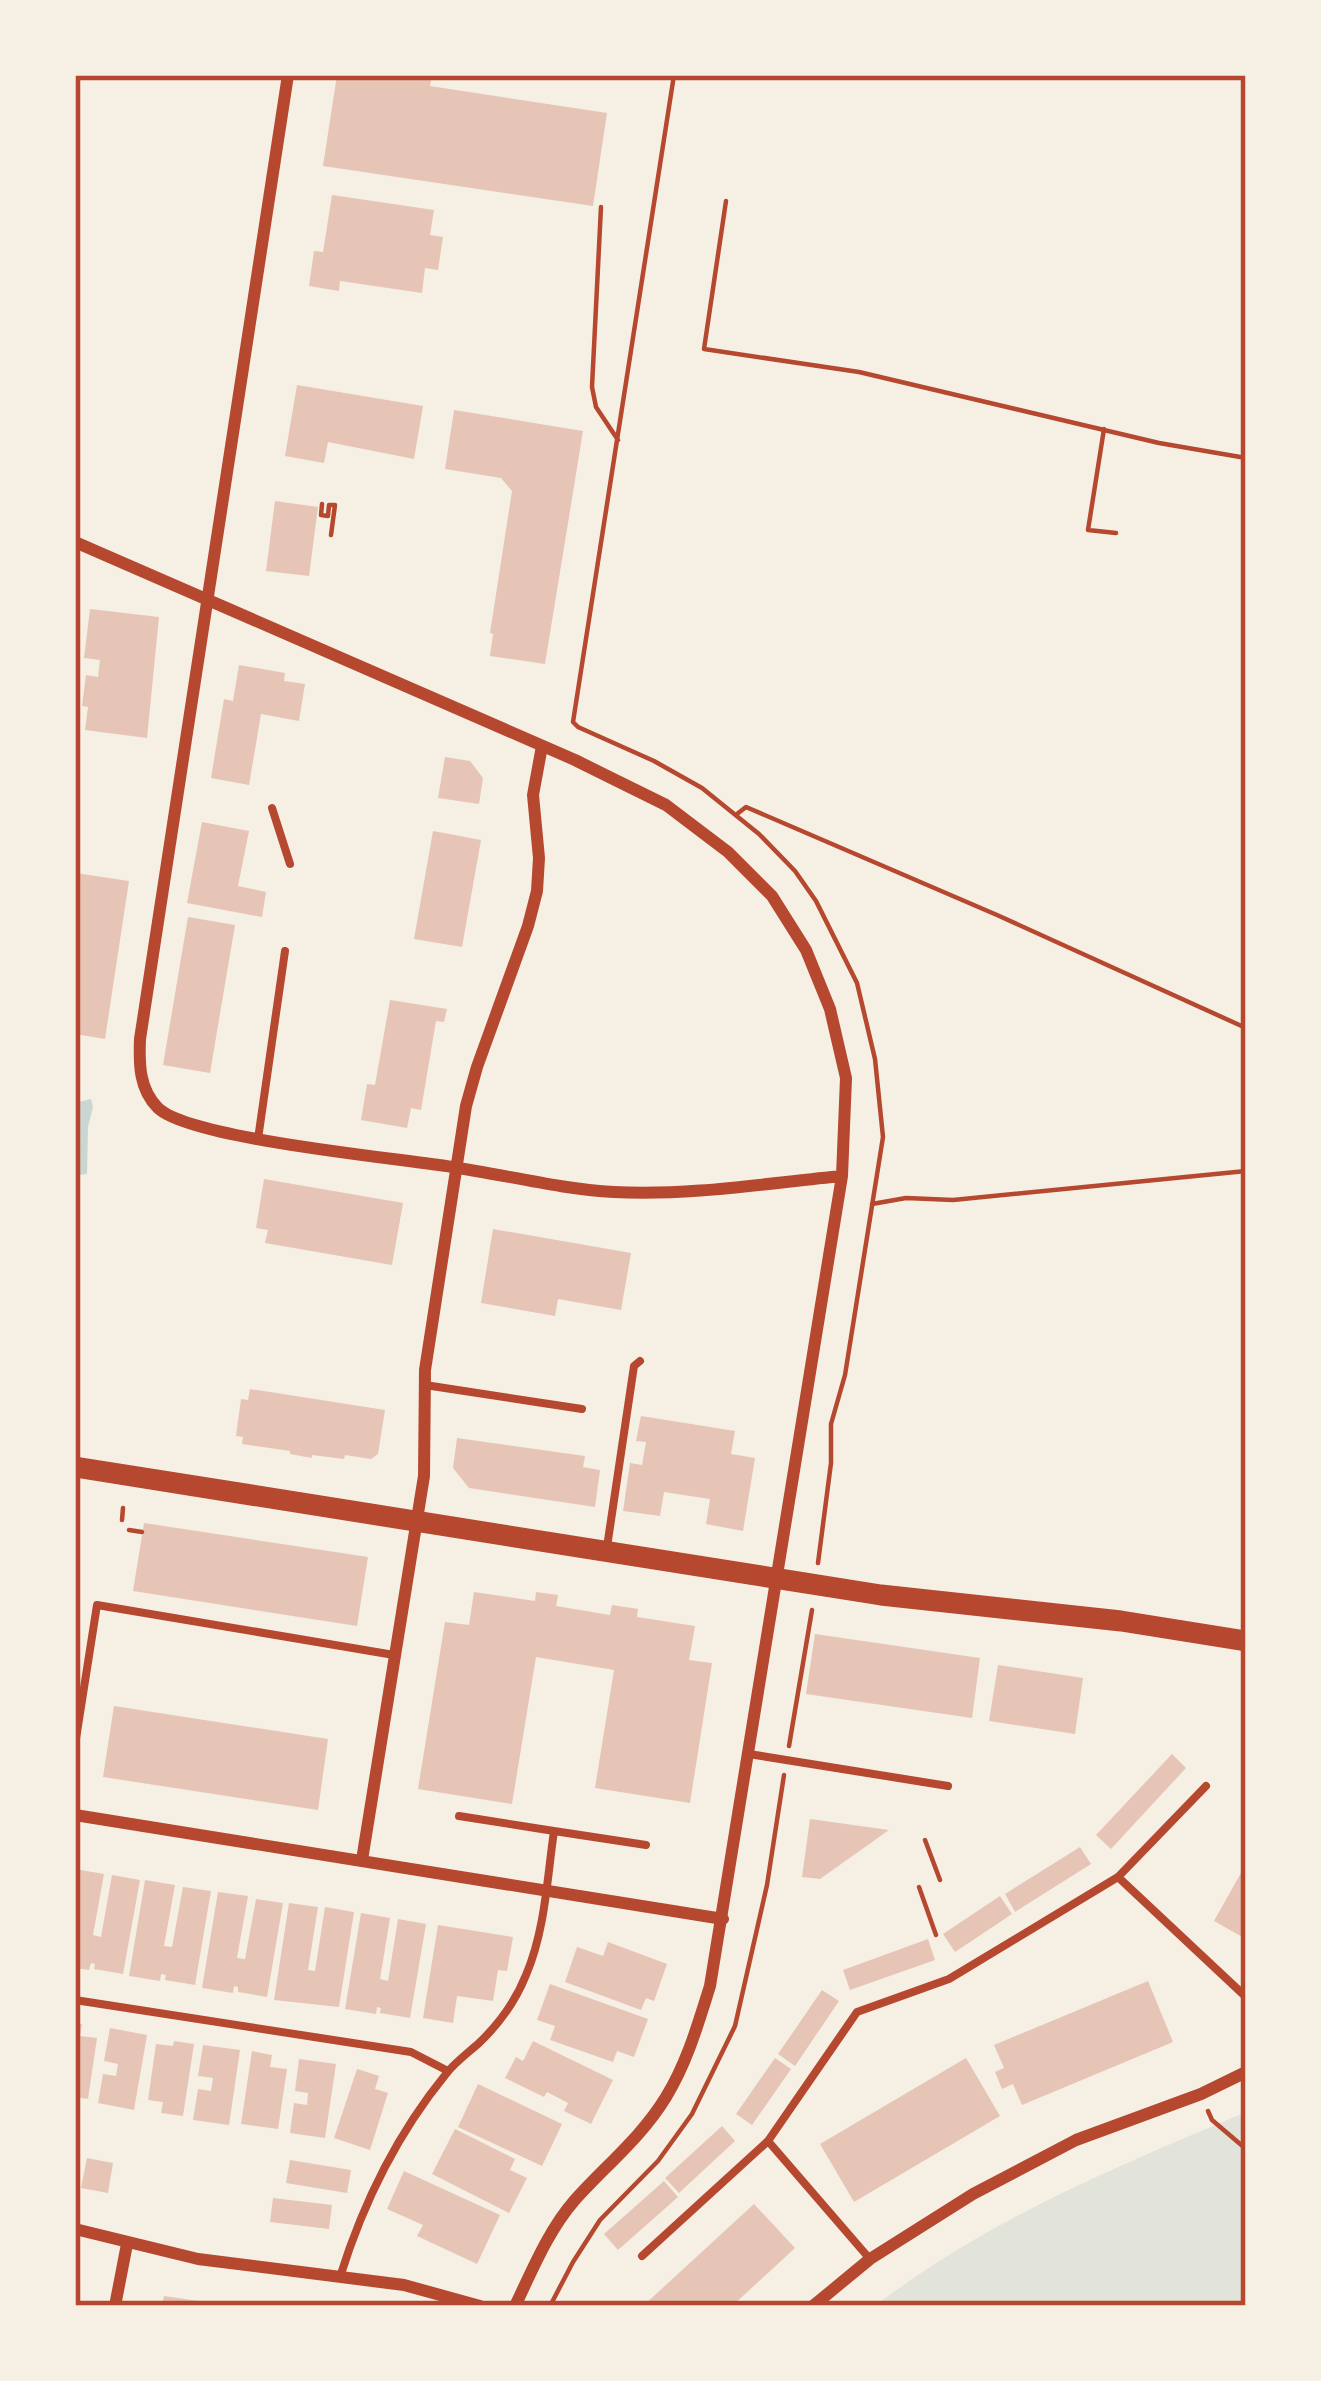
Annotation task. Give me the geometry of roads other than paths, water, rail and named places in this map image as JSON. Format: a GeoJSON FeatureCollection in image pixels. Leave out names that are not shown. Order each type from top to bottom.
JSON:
{"type":"FeatureCollection","features":[{"type":"Feature","properties":{"kind":"street"},"geometry":{"type":"LineString","coordinates":[[288,75],[164,870],[140,1039],[143,1085],[160,1110],[194,1125],[617,1192],[697,1190],[842,1176]]}},
{"type":"Feature","properties":{"kind":"street"},"geometry":{"type":"LineString","coordinates":[[75,542],[667,805],[728,852],[772,896],[806,950],[830,1009],[846,1078],[842,1176],[710,1986],[692,2045],[666,2097],[631,2145],[572,2204],[542,2249],[515,2306]]}},
{"type":"Feature","properties":{"kind":"street"},"geometry":{"type":"LineString","coordinates":[[362,1860],[424,1476],[427,1352],[455,1167],[477,1066],[537,891],[533,795],[542,746]]}},
{"type":"Feature","properties":{"kind":"street"},"geometry":{"type":"LineString","coordinates":[[75,1467],[881,1595],[1246,1640]]}},
{"type":"Feature","properties":{"kind":"street"},"geometry":{"type":"LineString","coordinates":[[75,1815],[723,1919]]}},
{"type":"Feature","properties":{"kind":"street"},"geometry":{"type":"LineString","coordinates":[[813,2306],[870,2259],[973,2194],[1076,2140],[1201,2094],[1246,2072]]}},
{"type":"Feature","properties":{"kind":"street"},"geometry":{"type":"LineString","coordinates":[[75,2229],[198,2259],[404,2285],[480,2306]]}},
{"type":"Feature","properties":{"kind":"street"},"geometry":{"type":"LineString","coordinates":[[115,2306],[127,2244]]}},
{"type":"Feature","properties":{"kind":"lane"},"geometry":{"type":"LineString","coordinates":[[272,808],[290,864]]}},
{"type":"Feature","properties":{"kind":"lane"},"geometry":{"type":"LineString","coordinates":[[258,1138],[285,951]]}},
{"type":"Feature","properties":{"kind":"lane"},"geometry":{"type":"LineString","coordinates":[[606,1551],[634,1366],[640,1360]]}},
{"type":"Feature","properties":{"kind":"lane"},"geometry":{"type":"LineString","coordinates":[[425,1385],[582,1409]]}},
{"type":"Feature","properties":{"kind":"lane"},"geometry":{"type":"LineString","coordinates":[[75,1745],[98,1605],[394,1655]]}},
{"type":"Feature","properties":{"kind":"lane"},"geometry":{"type":"LineString","coordinates":[[749,1754],[948,1786]]}},
{"type":"Feature","properties":{"kind":"lane"},"geometry":{"type":"LineString","coordinates":[[642,2256],[768,2141],[857,2012],[949,1979],[1118,1877],[1206,1786]]}},
{"type":"Feature","properties":{"kind":"lane"},"geometry":{"type":"LineString","coordinates":[[459,1816],[646,1845]]}},
{"type":"Feature","properties":{"kind":"lane"},"geometry":{"type":"LineString","coordinates":[[340,2276],[374,2187],[405,2132],[448,2071],[483,2040],[508,2008],[525,1978],[536,1947],[554,1832]]}},
{"type":"Feature","properties":{"kind":"lane"},"geometry":{"type":"LineString","coordinates":[[1118,1877],[1246,1997]]}},
{"type":"Feature","properties":{"kind":"lane"},"geometry":{"type":"LineString","coordinates":[[75,2000],[411,2052],[448,2071]]}},
{"type":"Feature","properties":{"kind":"lane"},"geometry":{"type":"LineString","coordinates":[[768,2141],[870,2259]]}}]}
